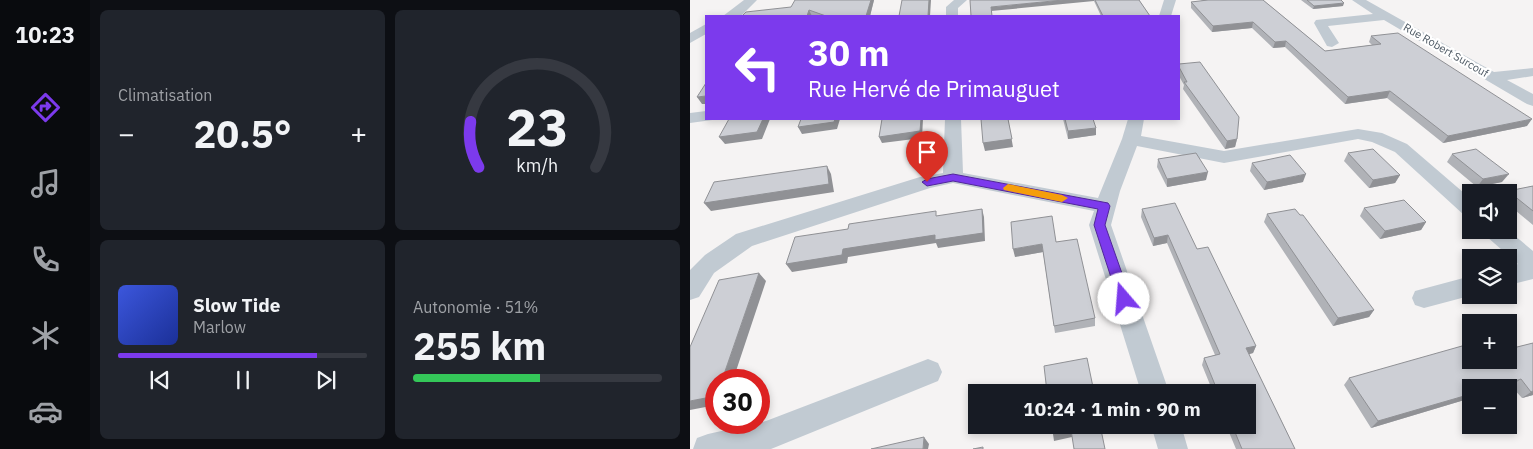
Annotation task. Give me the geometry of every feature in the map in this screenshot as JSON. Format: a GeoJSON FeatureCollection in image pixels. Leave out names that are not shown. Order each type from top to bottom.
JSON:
{"type":"FeatureCollection","features":[{"type":"Feature","properties":{"kind":"street"},"geometry":{"type":"LineString","coordinates":[[732,15],[751,0]]}},
{"type":"Feature","properties":{"kind":"street"},"geometry":{"type":"LineString","coordinates":[[952,15],[952,7],[961,0]]}},
{"type":"Feature","properties":{"kind":"street"},"geometry":{"type":"LineString","coordinates":[[1165,15],[1170,0]]}},
{"type":"Feature","properties":{"kind":"street","name":"Rue Robert Surcouf"},"geometry":{"type":"LineString","coordinates":[[1358,0],[1533,101]]}},
{"type":"Feature","properties":{"kind":"street"},"geometry":{"type":"LineString","coordinates":[[1332,43],[1320,23],[1386,16]]}},
{"type":"Feature","properties":{"kind":"street"},"geometry":{"type":"LineString","coordinates":[[1494,77],[1533,72]]}},
{"type":"Feature","properties":{"kind":"street"},"geometry":{"type":"LineString","coordinates":[[690,118],[705,116]]}},
{"type":"Feature","properties":{"kind":"street"},"geometry":{"type":"LineString","coordinates":[[952,120],[953,178]]}},
{"type":"Feature","properties":{"kind":"street"},"geometry":{"type":"LineString","coordinates":[[1152,384],[1100,225],[1104,206],[1133,129],[1224,157],[1358,134],[1376,137],[1401,148],[1462,202]]}},
{"type":"Feature","properties":{"kind":"street"},"geometry":{"type":"LineString","coordinates":[[690,290],[697,275],[717,256],[744,240],[927,182],[953,178],[1104,206]]}},
{"type":"Feature","properties":{"kind":"street"},"geometry":{"type":"LineString","coordinates":[[1504,239],[1533,264]]}},
{"type":"Feature","properties":{"kind":"street"},"geometry":{"type":"LineString","coordinates":[[1517,274],[1533,270]]}},
{"type":"Feature","properties":{"kind":"street"},"geometry":{"type":"LineString","coordinates":[[1424,298],[1462,288]]}},
{"type":"Feature","properties":{"kind":"street"},"geometry":{"type":"LineString","coordinates":[[708,449],[766,436],[928,372]]}},
{"type":"Feature","properties":{"kind":"street"},"geometry":{"type":"LineString","coordinates":[[1169,434],[1174,449]]}},
{"type":"Feature","properties":{"kind":"building"},"geometry":{"type":"Polygon","coordinates":[[[795,0],[871,0],[866,15],[823,15],[809,10],[807,15],[743,15],[746,12],[791,7],[795,0]]]}},
{"type":"Feature","properties":{"kind":"building"},"geometry":{"type":"Polygon","coordinates":[[[902,0],[929,0],[928,15],[899,15],[902,0]]]}},
{"type":"Feature","properties":{"kind":"building"},"geometry":{"type":"Polygon","coordinates":[[[970,0],[1063,0],[991,7],[992,15],[971,15],[970,0]]]}},
{"type":"Feature","properties":{"kind":"building"},"geometry":{"type":"Polygon","coordinates":[[[1095,0],[1139,0],[1149,15],[1102,15],[1095,0]]]}},
{"type":"Feature","properties":{"kind":"building"},"geometry":{"type":"Polygon","coordinates":[[[1208,0],[1263,0],[1325,51],[1381,44],[1371,36],[1398,33],[1532,119],[1448,136],[1390,91],[1348,97],[1286,41],[1275,42],[1253,22],[1213,26],[1191,2],[1208,0]]]}},
{"type":"Feature","properties":{"kind":"building"},"geometry":{"type":"Polygon","coordinates":[[[1307,0],[1341,0],[1344,3],[1314,6],[1307,0]]]}},
{"type":"Feature","properties":{"kind":"building"},"geometry":{"type":"Polygon","coordinates":[[[1200,62],[1239,117],[1237,139],[1227,141],[1184,82],[1187,82],[1180,69],[1180,64],[1200,62]]]}},
{"type":"Feature","properties":{"kind":"building"},"geometry":{"type":"Polygon","coordinates":[[[705,85],[705,96],[697,97],[705,85]]]}},
{"type":"Feature","properties":{"kind":"building"},"geometry":{"type":"Polygon","coordinates":[[[728,120],[763,120],[757,132],[719,137],[728,120]]]}},
{"type":"Feature","properties":{"kind":"building"},"geometry":{"type":"Polygon","coordinates":[[[801,120],[835,120],[834,122],[798,127],[801,120]]]}},
{"type":"Feature","properties":{"kind":"building"},"geometry":{"type":"Polygon","coordinates":[[[882,120],[921,120],[920,131],[879,137],[882,120]]]}},
{"type":"Feature","properties":{"kind":"building"},"geometry":{"type":"Polygon","coordinates":[[[981,120],[1008,120],[1012,139],[983,143],[981,120]]]}},
{"type":"Feature","properties":{"kind":"building"},"geometry":{"type":"Polygon","coordinates":[[[1065,120],[1093,120],[1096,128],[1068,131],[1065,120]]]}},
{"type":"Feature","properties":{"kind":"building"},"geometry":{"type":"Polygon","coordinates":[[[1373,149],[1400,175],[1373,180],[1348,153],[1373,149]]]}},
{"type":"Feature","properties":{"kind":"building"},"geometry":{"type":"Polygon","coordinates":[[[1476,149],[1509,174],[1483,179],[1452,154],[1476,149]]]}},
{"type":"Feature","properties":{"kind":"building"},"geometry":{"type":"Polygon","coordinates":[[[1196,153],[1208,172],[1167,179],[1158,159],[1196,153]]]}},
{"type":"Feature","properties":{"kind":"building"},"geometry":{"type":"Polygon","coordinates":[[[1290,155],[1306,174],[1267,182],[1252,163],[1290,155]]]}},
{"type":"Feature","properties":{"kind":"building"},"geometry":{"type":"Polygon","coordinates":[[[827,166],[829,184],[704,203],[714,182],[827,166]]]}},
{"type":"Feature","properties":{"kind":"building"},"geometry":{"type":"Polygon","coordinates":[[[1533,186],[1533,211],[1517,198],[1517,189],[1533,186]]]}},
{"type":"Feature","properties":{"kind":"building"},"geometry":{"type":"Polygon","coordinates":[[[1404,200],[1426,222],[1385,231],[1364,208],[1404,200]]]}},
{"type":"Feature","properties":{"kind":"building"},"geometry":{"type":"Polygon","coordinates":[[[1175,203],[1197,249],[1208,247],[1256,346],[1246,348],[1295,449],[1242,449],[1236,434],[1256,434],[1256,384],[1215,384],[1204,358],[1220,354],[1168,235],[1154,238],[1142,209],[1175,203]]]}},
{"type":"Feature","properties":{"kind":"building"},"geometry":{"type":"Polygon","coordinates":[[[982,209],[983,233],[935,240],[935,235],[843,249],[842,255],[786,264],[795,237],[848,229],[849,224],[936,211],[936,216],[982,209]]]}},
{"type":"Feature","properties":{"kind":"building"},"geometry":{"type":"Polygon","coordinates":[[[1295,209],[1300,215],[1303,215],[1374,310],[1338,318],[1267,214],[1295,209]]]}},
{"type":"Feature","properties":{"kind":"building"},"geometry":{"type":"Polygon","coordinates":[[[1052,216],[1056,242],[1077,239],[1095,318],[1054,326],[1042,244],[1013,249],[1011,222],[1052,216]]]}},
{"type":"Feature","properties":{"kind":"building"},"geometry":{"type":"Polygon","coordinates":[[[759,273],[726,369],[705,369],[705,398],[690,401],[690,347],[719,280],[759,273]]]}},
{"type":"Feature","properties":{"kind":"building"},"geometry":{"type":"Polygon","coordinates":[[[1533,343],[1533,391],[1531,392],[1521,379],[1462,379],[1462,397],[1378,421],[1349,378],[1462,346],[1462,369],[1517,369],[1517,347],[1533,343]]]}},
{"type":"Feature","properties":{"kind":"building"},"geometry":{"type":"Polygon","coordinates":[[[1087,358],[1092,384],[1046,384],[1044,366],[1087,358]]]}},
{"type":"Feature","properties":{"kind":"building"},"geometry":{"type":"Polygon","coordinates":[[[1072,434],[1102,434],[1105,449],[1074,449],[1072,434]]]}},
{"type":"Feature","properties":{"kind":"building"},"geometry":{"type":"Polygon","coordinates":[[[924,437],[923,449],[871,449],[924,437]]]}},
{"type":"Feature","properties":{"kind":"slow traffic"},"geometry":{"type":"LineString","coordinates":[[1008,188],[1062,198]]}},
{"type":"Feature","properties":{"kind":"route"},"geometry":{"type":"LineString","coordinates":[[927,182],[953,178],[1104,206],[1100,225],[1124,299]]}}]}
